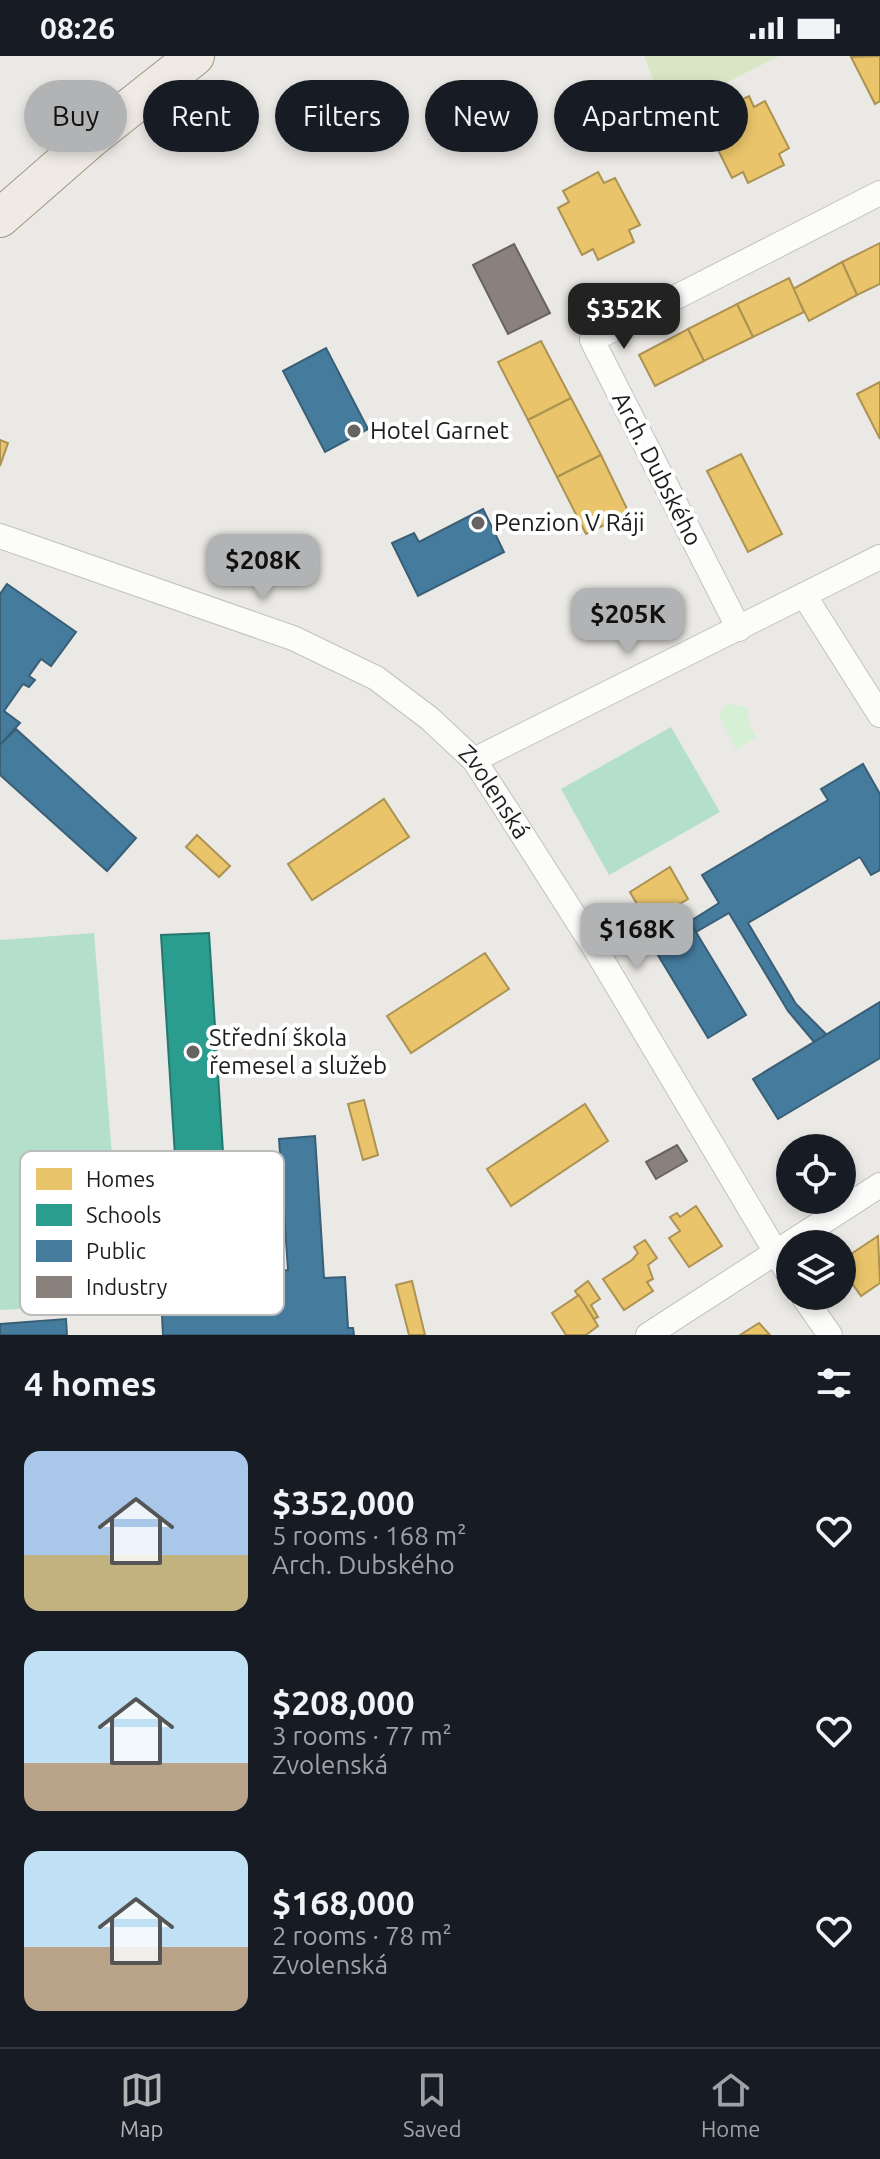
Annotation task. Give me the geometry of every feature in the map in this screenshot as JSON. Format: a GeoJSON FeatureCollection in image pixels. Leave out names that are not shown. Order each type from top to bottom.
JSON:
{"type":"FeatureCollection","features":[{"type":"Feature","properties":{"kind":"main road"},"geometry":{"type":"LineString","coordinates":[[0,218],[94,136],[195,56]]}},
{"type":"Feature","properties":{"kind":"street","name":"Arch. Dubského"},"geometry":{"type":"LineString","coordinates":[[739,629],[592,340],[880,193]]}},
{"type":"Feature","properties":{"kind":"street","name":"Zvolenská"},"geometry":{"type":"LineString","coordinates":[[0,536],[293,638],[376,678],[429,718],[474,760],[596,950],[776,1254]]}},
{"type":"Feature","properties":{"kind":"street"},"geometry":{"type":"LineString","coordinates":[[474,760],[880,557]]}},
{"type":"Feature","properties":{"kind":"street"},"geometry":{"type":"LineString","coordinates":[[804,595],[880,715]]}},
{"type":"Feature","properties":{"kind":"street"},"geometry":{"type":"LineString","coordinates":[[648,1335],[880,1185]]}},
{"type":"Feature","properties":{"kind":"street"},"geometry":{"type":"LineString","coordinates":[[813,1310],[830,1335]]}},
{"type":"Feature","properties":{"kind":"green space"},"geometry":{"type":"Polygon","coordinates":[[[644,56],[779,56],[731,80],[653,80],[644,56]]]}},
{"type":"Feature","properties":{"kind":"green space"},"geometry":{"type":"Polygon","coordinates":[[[726,704],[747,707],[749,724],[756,737],[736,750],[719,716],[726,704]]]}},
{"type":"Feature","properties":{"kind":"green space"},"geometry":{"type":"Polygon","coordinates":[[[671,727],[720,812],[609,875],[561,789],[671,727]]]}},
{"type":"Feature","properties":{"kind":"green space"},"geometry":{"type":"Polygon","coordinates":[[[94,933],[112,1151],[20,1151],[20,1309],[0,1310],[0,940],[94,933]]]}},
{"type":"Feature","properties":{"kind":"building: Homes"},"geometry":{"type":"Polygon","coordinates":[[[880,56],[880,101],[875,104],[851,57],[880,56]]]}},
{"type":"Feature","properties":{"kind":"building: Homes"},"geometry":{"type":"Polygon","coordinates":[[[748,96],[754,107],[765,101],[789,148],[779,154],[784,165],[748,183],[743,172],[732,178],[719,152],[748,152],[748,96]]]}},
{"type":"Feature","properties":{"kind":"building: Homes"},"geometry":{"type":"Polygon","coordinates":[[[598,172],[604,183],[615,178],[640,225],[629,230],[634,242],[598,260],[593,249],[582,255],[558,208],[569,202],[563,191],[598,172]]]}},
{"type":"Feature","properties":{"kind":"building: Homes"},"geometry":{"type":"Polygon","coordinates":[[[880,243],[880,284],[857,295],[842,262],[880,243]]]}},
{"type":"Feature","properties":{"kind":"building: Homes"},"geometry":{"type":"Polygon","coordinates":[[[842,262],[857,295],[809,321],[793,289],[842,262]]]}},
{"type":"Feature","properties":{"kind":"building: Homes"},"geometry":{"type":"Polygon","coordinates":[[[789,278],[804,312],[753,337],[737,304],[789,278]]]}},
{"type":"Feature","properties":{"kind":"building: Homes"},"geometry":{"type":"Polygon","coordinates":[[[737,304],[753,337],[704,361],[688,329],[737,304]]]}},
{"type":"Feature","properties":{"kind":"building: Homes"},"geometry":{"type":"Polygon","coordinates":[[[688,329],[704,361],[655,386],[639,355],[688,329]]]}},
{"type":"Feature","properties":{"kind":"building: Homes"},"geometry":{"type":"Polygon","coordinates":[[[541,341],[571,398],[528,420],[498,362],[541,341]]]}},
{"type":"Feature","properties":{"kind":"building: Homes"},"geometry":{"type":"Polygon","coordinates":[[[880,382],[880,439],[857,394],[880,382]]]}},
{"type":"Feature","properties":{"kind":"building: Homes"},"geometry":{"type":"Polygon","coordinates":[[[571,398],[601,455],[557,477],[528,420],[571,398]]]}},
{"type":"Feature","properties":{"kind":"building: Homes"},"geometry":{"type":"Polygon","coordinates":[[[0,440],[8,443],[0,466],[0,440]]]}},
{"type":"Feature","properties":{"kind":"building: Homes"},"geometry":{"type":"Polygon","coordinates":[[[741,454],[782,534],[748,552],[707,471],[741,454]]]}},
{"type":"Feature","properties":{"kind":"building: Homes"},"geometry":{"type":"Polygon","coordinates":[[[601,455],[629,513],[586,534],[557,477],[601,455]]]}},
{"type":"Feature","properties":{"kind":"building: Homes"},"geometry":{"type":"Polygon","coordinates":[[[384,799],[409,837],[312,900],[288,864],[384,799]]]}},
{"type":"Feature","properties":{"kind":"building: Homes"},"geometry":{"type":"Polygon","coordinates":[[[197,835],[230,866],[219,877],[186,847],[197,835]]]}},
{"type":"Feature","properties":{"kind":"building: Homes"},"geometry":{"type":"Polygon","coordinates":[[[670,867],[688,899],[648,923],[630,892],[670,867]]]}},
{"type":"Feature","properties":{"kind":"building: Homes"},"geometry":{"type":"Polygon","coordinates":[[[485,953],[509,989],[411,1053],[387,1016],[485,953]]]}},
{"type":"Feature","properties":{"kind":"building: Homes"},"geometry":{"type":"Polygon","coordinates":[[[364,1100],[378,1155],[363,1160],[348,1104],[364,1100]]]}},
{"type":"Feature","properties":{"kind":"building: Homes"},"geometry":{"type":"Polygon","coordinates":[[[585,1104],[608,1141],[511,1206],[487,1169],[585,1104]]]}},
{"type":"Feature","properties":{"kind":"building: Homes"},"geometry":{"type":"Polygon","coordinates":[[[696,1206],[722,1246],[689,1267],[669,1238],[680,1231],[670,1217],[677,1213],[680,1217],[696,1206]]]}},
{"type":"Feature","properties":{"kind":"building: Homes"},"geometry":{"type":"Polygon","coordinates":[[[878,1236],[880,1283],[861,1296],[856,1289],[856,1251],[878,1236]]]}},
{"type":"Feature","properties":{"kind":"building: Homes"},"geometry":{"type":"Polygon","coordinates":[[[645,1240],[657,1258],[648,1265],[653,1279],[647,1282],[653,1291],[624,1310],[603,1279],[632,1260],[638,1253],[634,1247],[645,1240]]]}},
{"type":"Feature","properties":{"kind":"building: Homes"},"geometry":{"type":"Polygon","coordinates":[[[412,1281],[425,1335],[409,1335],[396,1285],[412,1281]]]}},
{"type":"Feature","properties":{"kind":"building: Homes"},"geometry":{"type":"Polygon","coordinates":[[[588,1281],[600,1299],[591,1305],[598,1317],[594,1319],[575,1291],[588,1281]]]}},
{"type":"Feature","properties":{"kind":"building: Homes"},"geometry":{"type":"Polygon","coordinates":[[[579,1295],[598,1326],[586,1335],[566,1335],[552,1313],[579,1295]]]}},
{"type":"Feature","properties":{"kind":"building: Homes"},"geometry":{"type":"Polygon","coordinates":[[[759,1323],[770,1335],[740,1335],[759,1323]]]}},
{"type":"Feature","properties":{"kind":"building: Schools","name":"Střední škola řemesel a služeb"},"geometry":{"type":"Polygon","coordinates":[[[209,933],[223,1151],[175,1151],[161,935],[209,933]]]}},
{"type":"Feature","properties":{"kind":"building: Public"},"geometry":{"type":"Polygon","coordinates":[[[326,348],[368,429],[325,452],[283,371],[326,348]]]}},
{"type":"Feature","properties":{"kind":"building: Public"},"geometry":{"type":"Polygon","coordinates":[[[483,509],[504,552],[418,596],[392,543],[414,533],[419,542],[483,509]]]}},
{"type":"Feature","properties":{"kind":"building: Public"},"geometry":{"type":"Polygon","coordinates":[[[7,584],[76,632],[51,666],[41,659],[29,676],[35,680],[29,687],[23,684],[4,711],[20,723],[0,745],[0,594],[7,584]]]}},
{"type":"Feature","properties":{"kind":"building: Public"},"geometry":{"type":"Polygon","coordinates":[[[16,729],[136,838],[107,871],[0,775],[0,745],[16,729]]]}},
{"type":"Feature","properties":{"kind":"building: Public"},"geometry":{"type":"Polygon","coordinates":[[[863,764],[880,794],[880,870],[871,875],[860,857],[748,923],[796,1004],[827,1035],[814,1042],[788,1011],[729,913],[696,932],[689,922],[719,903],[702,875],[828,800],[821,789],[863,764]]]}},
{"type":"Feature","properties":{"kind":"building: Public"},"geometry":{"type":"Polygon","coordinates":[[[679,904],[746,1015],[708,1038],[641,927],[679,904]]]}},
{"type":"Feature","properties":{"kind":"building: Public"},"geometry":{"type":"Polygon","coordinates":[[[880,1002],[880,1058],[778,1119],[753,1079],[880,1002]]]}},
{"type":"Feature","properties":{"kind":"building: Public"},"geometry":{"type":"Polygon","coordinates":[[[315,1136],[324,1278],[345,1277],[348,1328],[353,1328],[354,1335],[163,1335],[162,1315],[284,1315],[284,1270],[288,1270],[284,1151],[280,1151],[279,1139],[315,1136]]]}},
{"type":"Feature","properties":{"kind":"building: Public"},"geometry":{"type":"Polygon","coordinates":[[[66,1319],[67,1335],[0,1335],[0,1324],[66,1319]]]}},
{"type":"Feature","properties":{"kind":"building: Industry"},"geometry":{"type":"Polygon","coordinates":[[[514,244],[550,313],[508,334],[473,265],[514,244]]]}},
{"type":"Feature","properties":{"kind":"building: Industry"},"geometry":{"type":"Polygon","coordinates":[[[677,1145],[687,1161],[656,1179],[646,1162],[677,1145]]]}},
{"type":"Feature","properties":{"kind":"place","name":"Hotel Garnet"},"geometry":{"type":"Point","coordinates":[354,431]}},
{"type":"Feature","properties":{"kind":"place","name":"Penzion V Ráji"},"geometry":{"type":"Point","coordinates":[478,523]}},
{"type":"Feature","properties":{"kind":"place","name":"Střední škola řemesel a služeb"},"geometry":{"type":"Point","coordinates":[193,1052]}}]}
